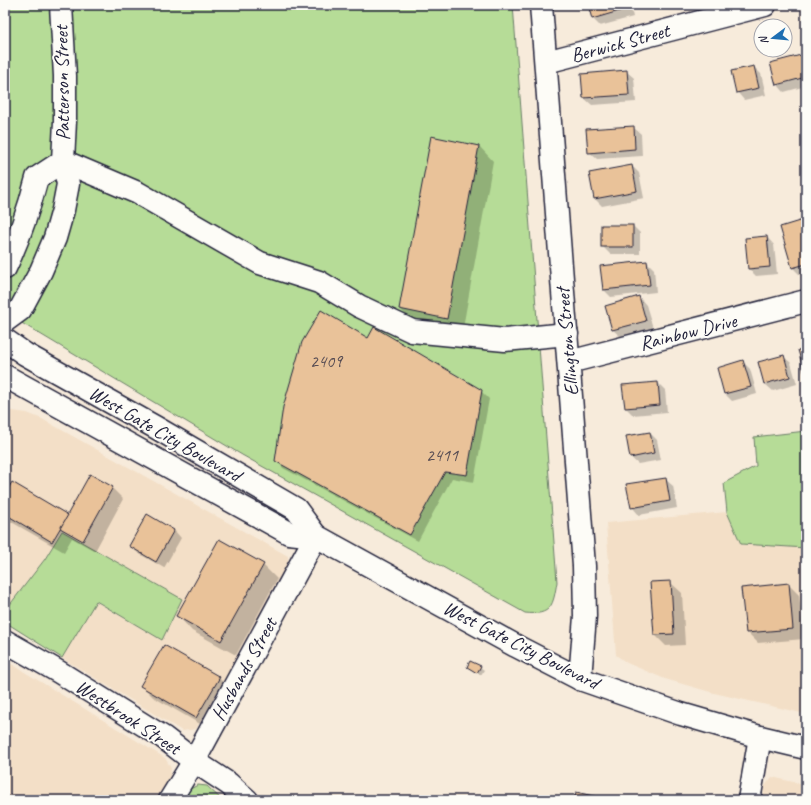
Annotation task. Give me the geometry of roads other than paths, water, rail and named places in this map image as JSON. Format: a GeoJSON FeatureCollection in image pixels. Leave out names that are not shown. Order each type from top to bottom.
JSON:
{"type":"FeatureCollection","features":[{"type":"Feature","properties":{"kind":"street","name":"Patterson Street"},"geometry":{"type":"LineString","coordinates":[[5,321],[20,310],[41,271],[55,238],[63,210],[68,184],[62,161],[65,121],[65,76],[61,5]]}},
{"type":"Feature","properties":{"kind":"street","name":"Ellington Street"},"geometry":{"type":"LineString","coordinates":[[541,5],[584,566],[585,616],[580,679]]}},
{"type":"Feature","properties":{"kind":"street","name":"Berwick Street"},"geometry":{"type":"LineString","coordinates":[[546,62],[765,5]]}},
{"type":"Feature","properties":{"kind":"street","name":"Patterson Street"},"geometry":{"type":"LineString","coordinates":[[5,268],[28,211],[37,178],[62,161]]}},
{"type":"Feature","properties":{"kind":"street"},"geometry":{"type":"LineString","coordinates":[[62,161],[138,193],[260,263],[319,282],[359,306],[412,331],[505,340],[566,334]]}},
{"type":"Feature","properties":{"kind":"street","name":"Rainbow Drive"},"geometry":{"type":"LineString","coordinates":[[569,362],[806,301]]}},
{"type":"Feature","properties":{"kind":"street","name":"West Gate City Boulevard"},"geometry":{"type":"LineString","coordinates":[[5,340],[25,354],[296,509],[316,536]]}},
{"type":"Feature","properties":{"kind":"street","name":"West Gate City Boulevard"},"geometry":{"type":"LineString","coordinates":[[5,376],[289,534],[316,536],[509,642],[580,679],[681,714],[806,748]]}},
{"type":"Feature","properties":{"kind":"street","name":"Husbands Street"},"geometry":{"type":"LineString","coordinates":[[170,800],[194,761],[316,536]]}},
{"type":"Feature","properties":{"kind":"street","name":"Westbrook Street"},"geometry":{"type":"LineString","coordinates":[[5,641],[59,672],[163,737],[194,761],[229,784],[247,800]]}},
{"type":"Feature","properties":{"kind":"street"},"geometry":{"type":"LineString","coordinates":[[749,800],[760,736]]}}]}
